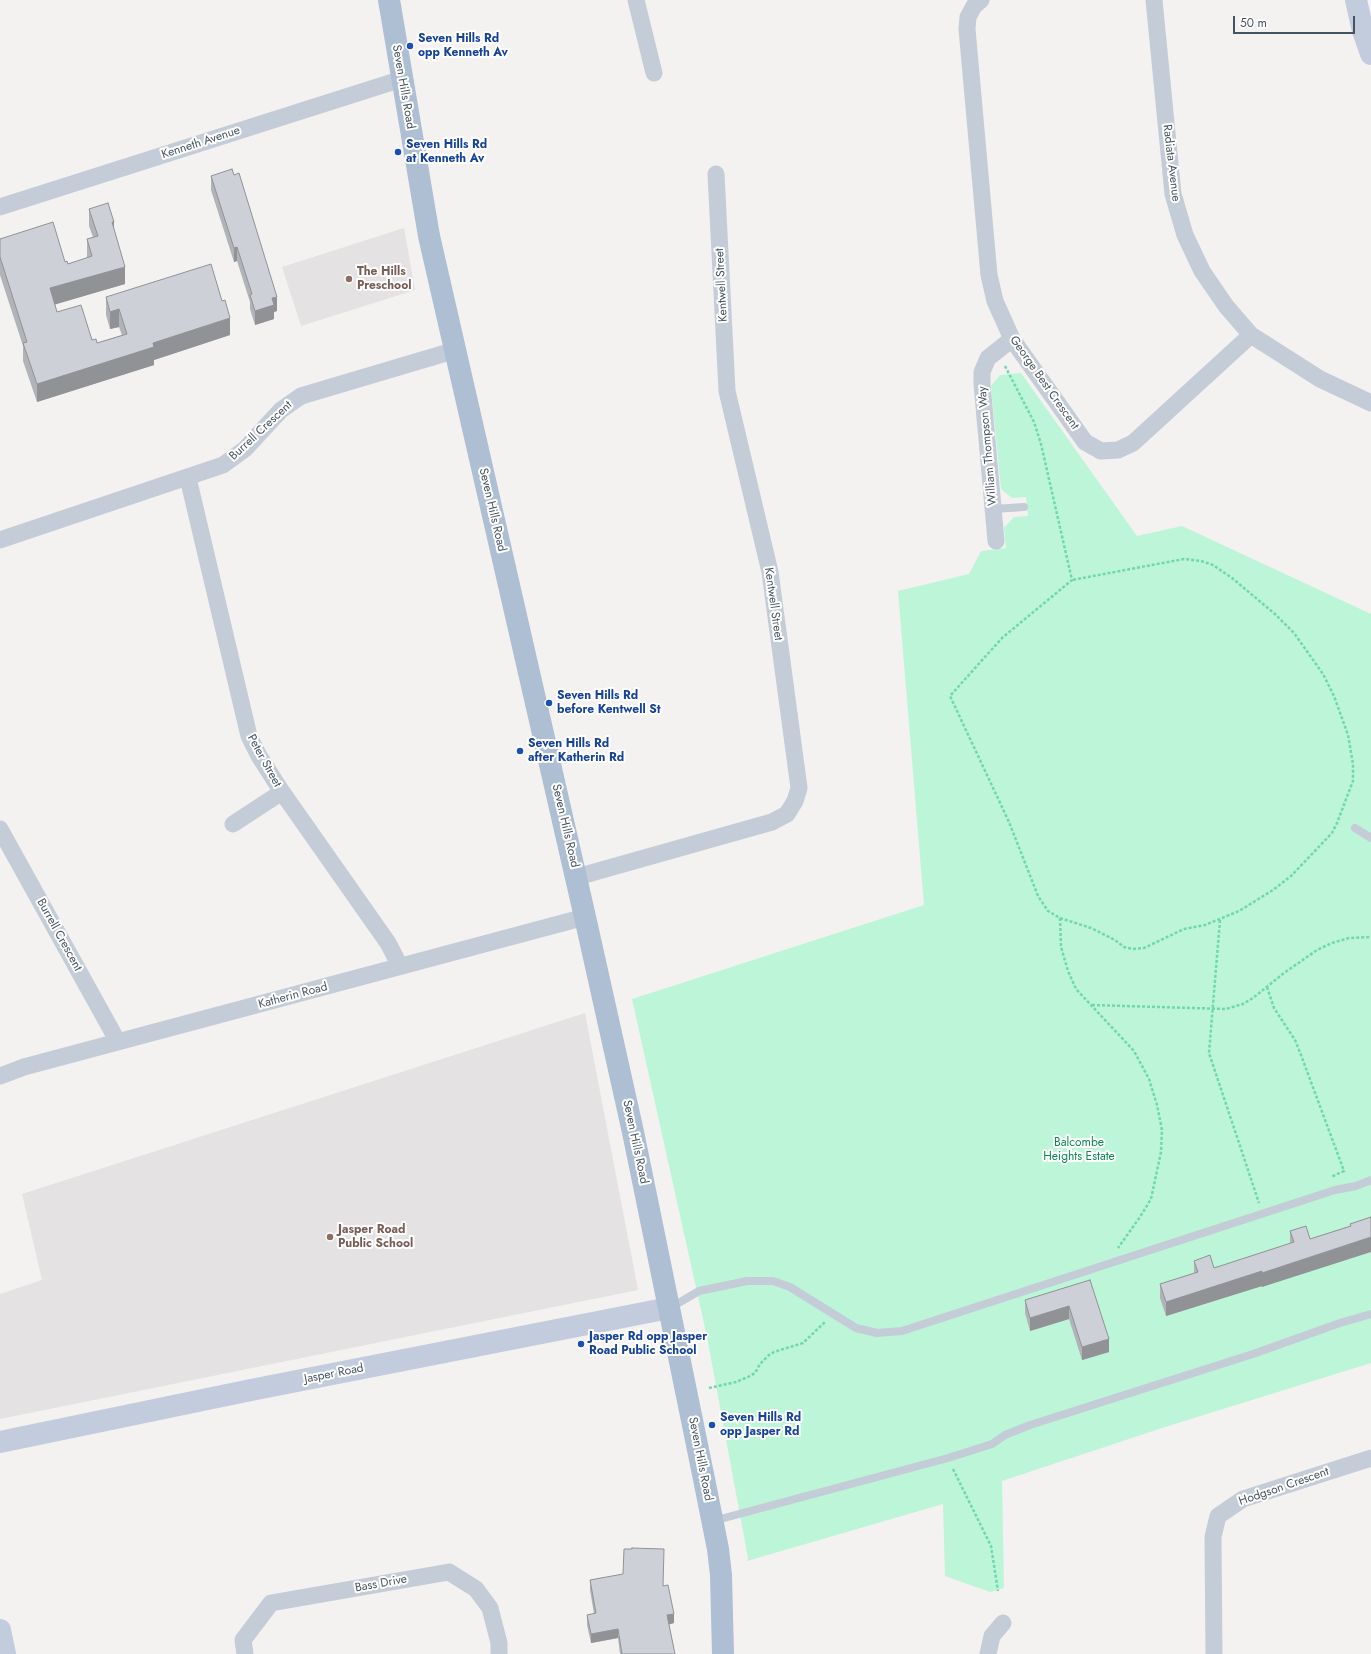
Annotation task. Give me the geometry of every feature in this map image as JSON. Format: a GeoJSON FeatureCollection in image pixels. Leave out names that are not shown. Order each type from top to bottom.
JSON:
{"type":"FeatureCollection","features":[{"type":"Feature","properties":{"kind":"main road","name":"Seven Hills Road"},"geometry":{"type":"LineString","coordinates":[[389,0],[429,236],[585,917],[633,1132],[669,1308],[712,1522],[721,1575],[723,1654]]}},
{"type":"Feature","properties":{"kind":"street"},"geometry":{"type":"LineString","coordinates":[[636,0],[654,73]]}},
{"type":"Feature","properties":{"kind":"street","name":"George Best Crescent"},"geometry":{"type":"LineString","coordinates":[[981,0],[974,6],[968,17],[967,29],[989,275],[995,301],[1012,339],[1085,442],[1102,451],[1118,450],[1133,443],[1250,335]]}},
{"type":"Feature","properties":{"kind":"street","name":"Radiata Avenue"},"geometry":{"type":"LineString","coordinates":[[1154,0],[1173,194],[1185,234],[1202,270],[1226,306],[1250,335],[1320,379],[1371,403]]}},
{"type":"Feature","properties":{"kind":"street"},"geometry":{"type":"LineString","coordinates":[[1356,0],[1363,31],[1371,54]]}},
{"type":"Feature","properties":{"kind":"street","name":"Kenneth Avenue"},"geometry":{"type":"LineString","coordinates":[[0,208],[402,79]]}},
{"type":"Feature","properties":{"kind":"street","name":"Kentwell Street"},"geometry":{"type":"LineString","coordinates":[[576,877],[772,822],[787,814],[795,801],[799,788],[770,572],[727,391],[716,174]]}},
{"type":"Feature","properties":{"kind":"street","name":"William Thompson Way"},"geometry":{"type":"LineString","coordinates":[[996,541],[982,372],[988,358],[997,349],[1012,339]]}},
{"type":"Feature","properties":{"kind":"street","name":"Burrell Crescent"},"geometry":{"type":"LineString","coordinates":[[0,540],[223,465],[235,458],[287,405],[301,396],[456,350]]}},
{"type":"Feature","properties":{"kind":"street","name":"Peter Street"},"geometry":{"type":"LineString","coordinates":[[188,478],[246,727],[253,746],[282,792],[388,943],[400,966]]}},
{"type":"Feature","properties":{"kind":"street"},"geometry":{"type":"LineString","coordinates":[[233,824],[282,792]]}},
{"type":"Feature","properties":{"kind":"street","name":"Burrell Crescent"},"geometry":{"type":"LineString","coordinates":[[0,829],[118,1042]]}},
{"type":"Feature","properties":{"kind":"street","name":"Katherin Road"},"geometry":{"type":"LineString","coordinates":[[0,1076],[24,1067],[585,917]]}},
{"type":"Feature","properties":{"kind":"street","name":"Jasper Road"},"geometry":{"type":"LineString","coordinates":[[0,1442],[669,1308]]}},
{"type":"Feature","properties":{"kind":"street","name":"Hodgson Crescent"},"geometry":{"type":"LineString","coordinates":[[1214,1654],[1212,1537],[1218,1516],[1243,1499],[1371,1458]]}},
{"type":"Feature","properties":{"kind":"street","name":"Bass Drive"},"geometry":{"type":"LineString","coordinates":[[245,1654],[243,1640],[271,1603],[449,1572],[476,1589],[490,1608],[499,1643],[498,1654]]}},
{"type":"Feature","properties":{"kind":"street"},"geometry":{"type":"LineString","coordinates":[[988,1654],[992,1636],[1003,1623]]}},
{"type":"Feature","properties":{"kind":"street"},"geometry":{"type":"LineString","coordinates":[[0,1630],[5,1654]]}},
{"type":"Feature","properties":{"kind":"lane"},"geometry":{"type":"LineString","coordinates":[[994,509],[1024,507]]}},
{"type":"Feature","properties":{"kind":"lane"},"geometry":{"type":"LineString","coordinates":[[1354,828],[1371,838]]}},
{"type":"Feature","properties":{"kind":"lane"},"geometry":{"type":"LineString","coordinates":[[669,1308],[699,1292],[757,1280],[781,1283],[817,1303],[856,1328],[877,1333],[902,1331],[1335,1190],[1356,1186],[1371,1180]]}},
{"type":"Feature","properties":{"kind":"lane"},"geometry":{"type":"LineString","coordinates":[[712,1522],[948,1458],[992,1444],[1005,1435],[1030,1425],[1246,1356],[1340,1323],[1371,1314]]}},
{"type":"Feature","properties":{"kind":"path"},"geometry":{"type":"LineString","coordinates":[[997,349],[1034,422],[1041,444],[1072,580]]}},
{"type":"Feature","properties":{"kind":"path"},"geometry":{"type":"LineString","coordinates":[[1184,559],[1201,561],[1213,565],[1232,578],[1275,614],[1294,633],[1323,674],[1334,696],[1348,735],[1353,764],[1353,781],[1332,833],[1290,876],[1273,890],[1239,911],[1205,925],[1184,929],[1144,948],[1133,949],[1124,947],[1116,940],[1091,928],[1060,918],[1048,911],[1038,896],[1009,822],[950,696],[1002,638],[1072,580],[1184,559]]}},
{"type":"Feature","properties":{"kind":"path"},"geometry":{"type":"LineString","coordinates":[[1060,918],[1061,947],[1068,971],[1076,989],[1138,1058],[1149,1079],[1157,1105],[1162,1130],[1161,1152],[1151,1199],[1107,1264]]}},
{"type":"Feature","properties":{"kind":"path"},"geometry":{"type":"LineString","coordinates":[[1220,920],[1209,1053],[1263,1214]]}},
{"type":"Feature","properties":{"kind":"path"},"geometry":{"type":"LineString","coordinates":[[1091,1005],[1226,1009],[1243,1004],[1253,998],[1317,950],[1332,943],[1349,938],[1371,937]]}},
{"type":"Feature","properties":{"kind":"path"},"geometry":{"type":"LineString","coordinates":[[1267,986],[1274,1008],[1294,1040],[1301,1055],[1344,1171],[1331,1177]]}},
{"type":"Feature","properties":{"kind":"path"},"geometry":{"type":"LineString","coordinates":[[709,1388],[736,1382],[755,1373],[760,1364],[774,1352],[803,1343],[832,1314]]}},
{"type":"Feature","properties":{"kind":"path"},"geometry":{"type":"LineString","coordinates":[[948,1458],[971,1502],[991,1546],[998,1591]]}},
{"type":"Feature","properties":{"kind":"shaded area","name":"The Hills Preschool"},"geometry":{"type":"Polygon","coordinates":[[[404,228],[415,290],[301,326],[282,267],[404,228]]]}},
{"type":"Feature","properties":{"kind":"shaded area","name":"Jasper Road Public School"},"geometry":{"type":"Polygon","coordinates":[[[585,1013],[638,1290],[0,1419],[0,1294],[42,1280],[22,1194],[585,1013]]]}},
{"type":"Feature","properties":{"kind":"green space","name":"Balcombe Heights Estate"},"geometry":{"type":"Polygon","coordinates":[[[1021,373],[1137,536],[1182,526],[1371,614],[1371,1363],[1165,1427],[1002,1481],[1004,1588],[990,1592],[945,1576],[943,1504],[747,1561],[748,1558],[707,1337],[632,999],[924,905],[898,591],[969,574],[981,551],[1006,548],[1004,528],[1014,517],[1028,516],[1026,497],[1012,498],[1001,489],[991,386],[1000,375],[1021,373]]]}},
{"type":"Feature","properties":{"kind":"building"},"geometry":{"type":"Polygon","coordinates":[[[232,169],[234,175],[239,173],[277,297],[272,298],[274,305],[255,311],[250,295],[252,294],[237,247],[234,248],[211,176],[232,169]]]}},
{"type":"Feature","properties":{"kind":"building"},"geometry":{"type":"Polygon","coordinates":[[[108,203],[125,267],[50,288],[57,312],[81,305],[92,340],[96,339],[97,343],[127,334],[119,309],[110,312],[106,297],[211,264],[222,301],[225,300],[230,318],[153,343],[154,347],[37,384],[23,343],[27,342],[0,257],[0,239],[53,222],[65,262],[67,261],[68,264],[92,256],[87,239],[98,236],[89,209],[108,203]]]}},
{"type":"Feature","properties":{"kind":"building"},"geometry":{"type":"Polygon","coordinates":[[[1371,1217],[1371,1237],[1262,1273],[1262,1271],[1166,1302],[1160,1284],[1198,1272],[1194,1261],[1210,1255],[1214,1268],[1294,1242],[1290,1231],[1306,1226],[1310,1239],[1351,1226],[1350,1224],[1371,1217]]]}},
{"type":"Feature","properties":{"kind":"building"},"geometry":{"type":"Polygon","coordinates":[[[1090,1280],[1109,1339],[1082,1347],[1069,1306],[1030,1318],[1025,1300],[1090,1280]]]}},
{"type":"Feature","properties":{"kind":"building"},"geometry":{"type":"Polygon","coordinates":[[[624,1549],[664,1549],[663,1586],[668,1585],[674,1614],[667,1615],[675,1654],[622,1654],[618,1629],[591,1634],[587,1615],[596,1613],[590,1580],[623,1574],[624,1549]]]}},
{"type":"Feature","properties":{"kind":"place","name":"Seven Hills Rd opp Kenneth Av"},"geometry":{"type":"Point","coordinates":[410,46]}},
{"type":"Feature","properties":{"kind":"place","name":"Seven Hills Rd at Kenneth Av"},"geometry":{"type":"Point","coordinates":[398,152]}},
{"type":"Feature","properties":{"kind":"place","name":"The Hills Preschool"},"geometry":{"type":"Point","coordinates":[349,279]}},
{"type":"Feature","properties":{"kind":"place","name":"Seven Hills Rd before Kentwell St"},"geometry":{"type":"Point","coordinates":[549,703]}},
{"type":"Feature","properties":{"kind":"place","name":"Seven Hills Rd after Katherin Rd"},"geometry":{"type":"Point","coordinates":[520,751]}},
{"type":"Feature","properties":{"kind":"place","name":"Jasper Road Public School"},"geometry":{"type":"Point","coordinates":[330,1237]}},
{"type":"Feature","properties":{"kind":"place","name":"Jasper Rd opp Jasper Road Public School"},"geometry":{"type":"Point","coordinates":[581,1344]}},
{"type":"Feature","properties":{"kind":"place","name":"Seven Hills Rd opp Jasper Rd"},"geometry":{"type":"Point","coordinates":[712,1425]}}]}
